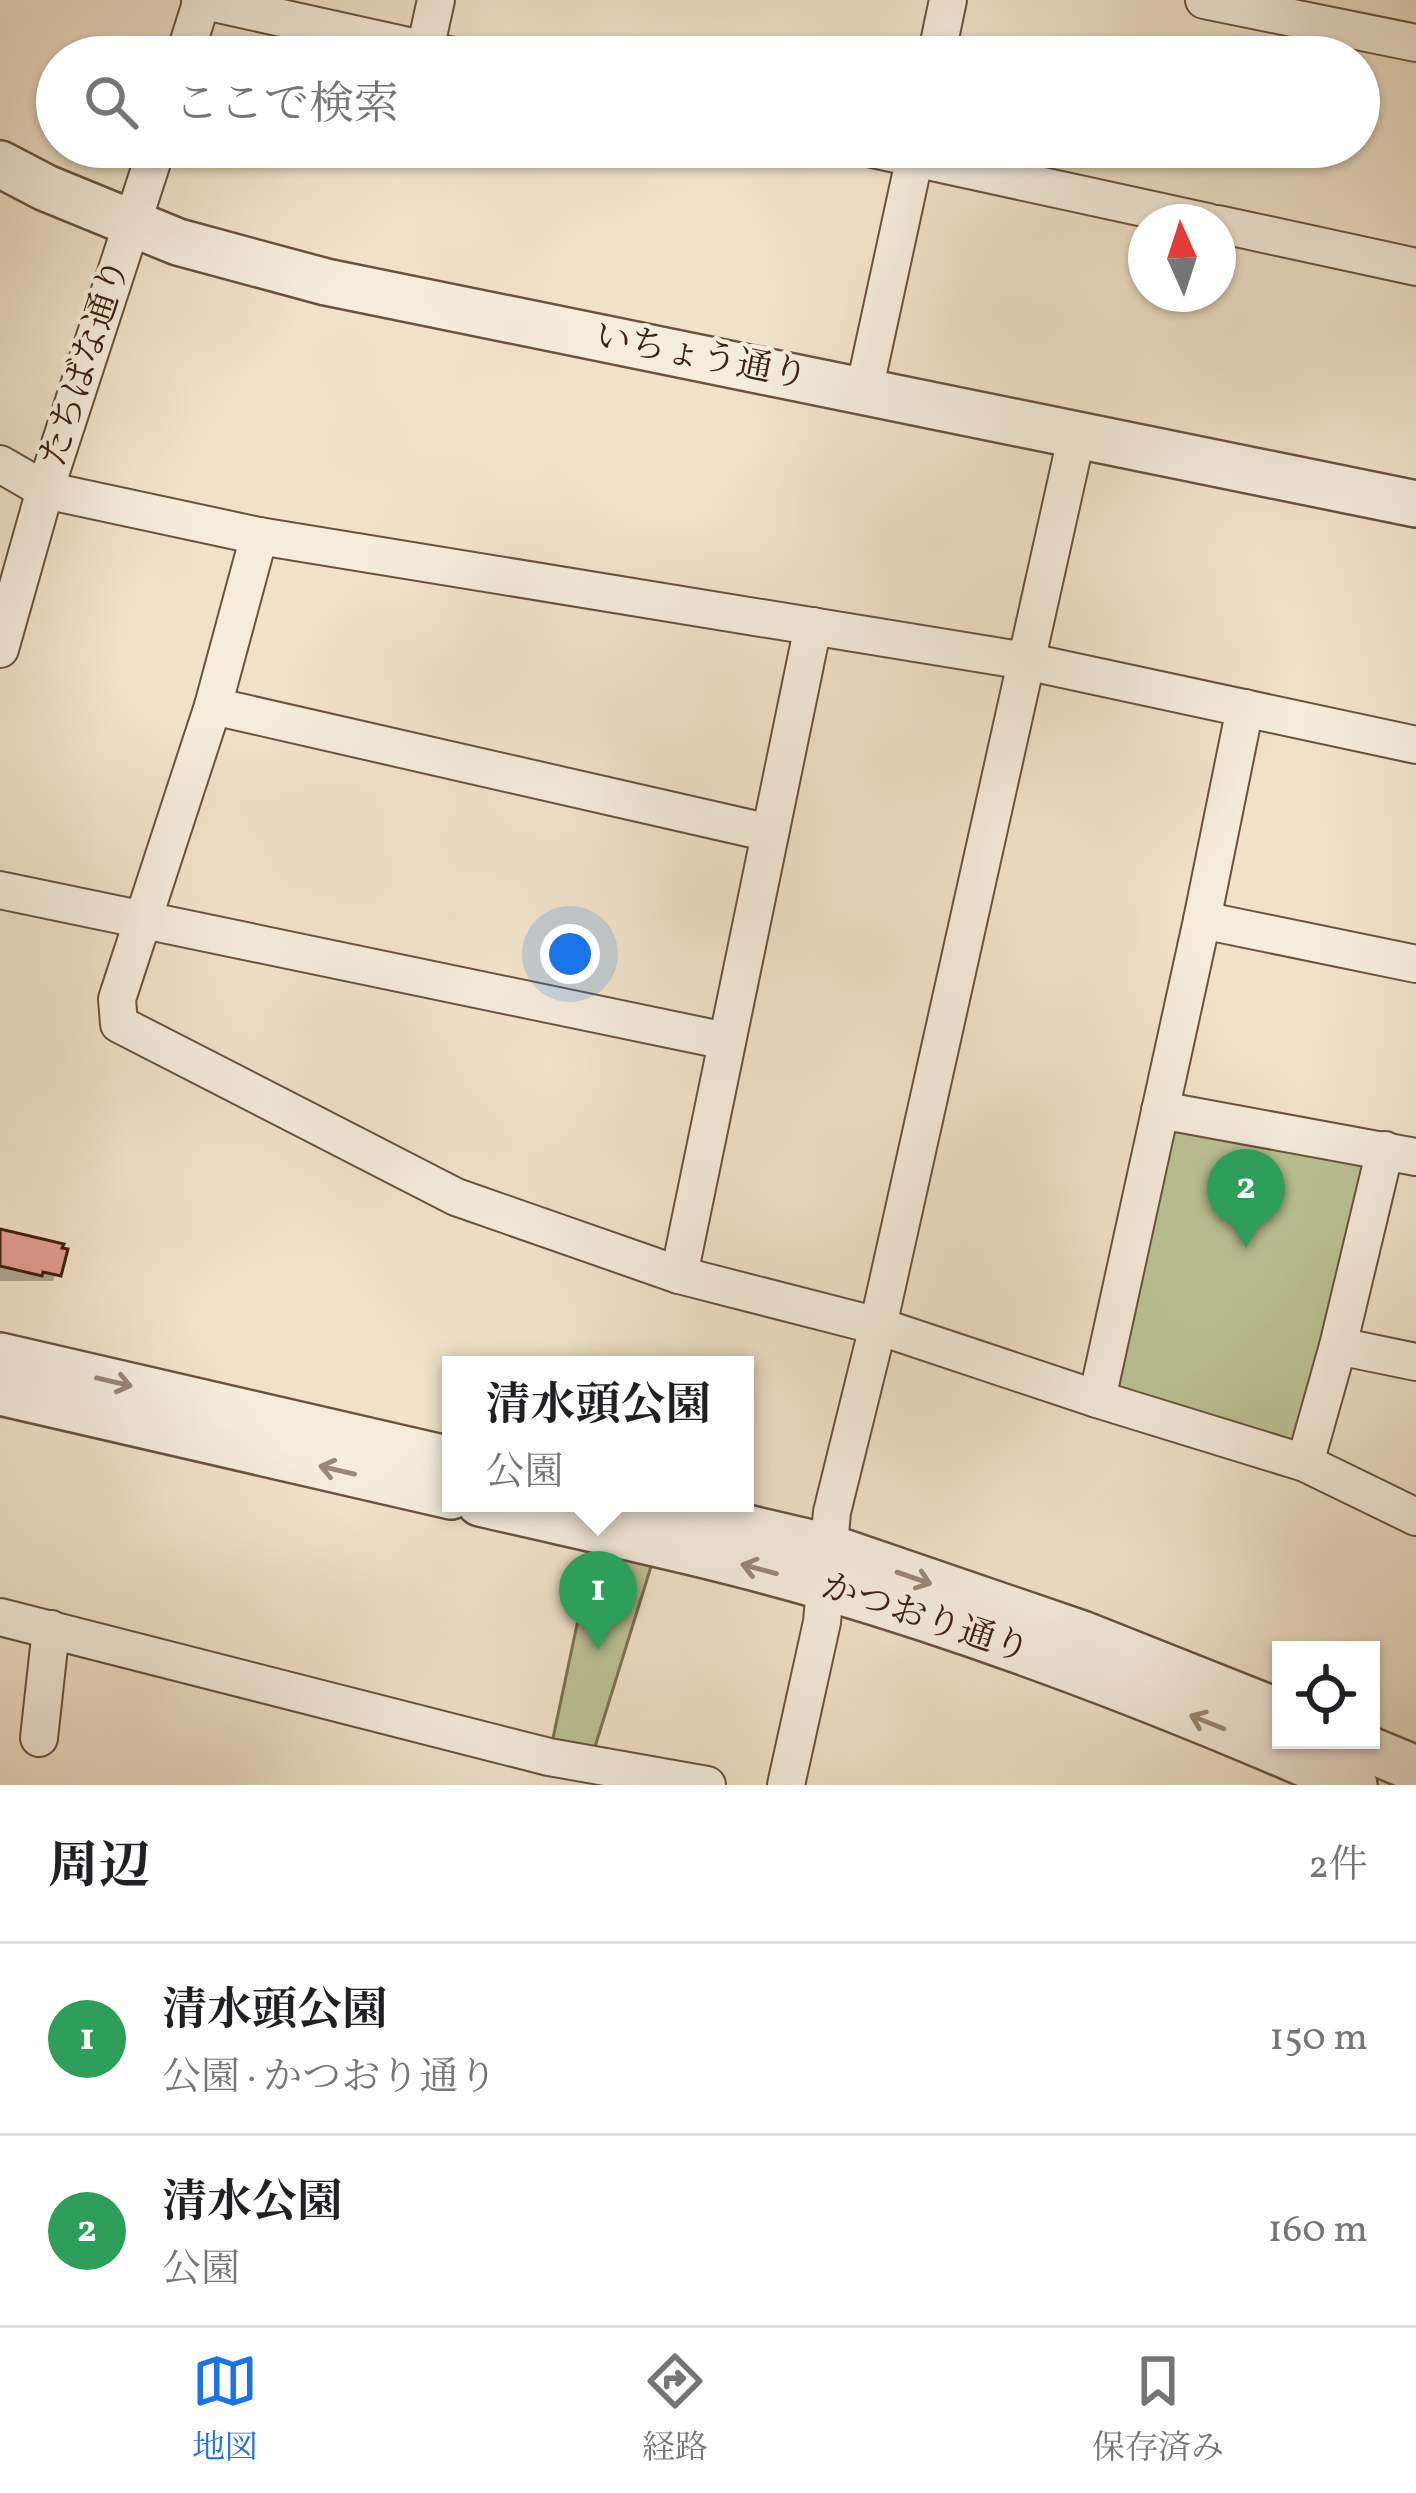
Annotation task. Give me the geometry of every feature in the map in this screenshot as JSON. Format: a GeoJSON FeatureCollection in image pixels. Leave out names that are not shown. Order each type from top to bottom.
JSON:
{"type":"FeatureCollection","features":[{"type":"Feature","properties":{"kind":"street"},"geometry":{"type":"LineString","coordinates":[[190,36],[201,0],[365,36]]}},
{"type":"Feature","properties":{"kind":"street"},"geometry":{"type":"LineString","coordinates":[[436,0],[440,36]]}},
{"type":"Feature","properties":{"kind":"street"},"geometry":{"type":"LineString","coordinates":[[940,36],[948,0]]}},
{"type":"Feature","properties":{"kind":"street"},"geometry":{"type":"LineString","coordinates":[[1204,0],[1416,43]]}},
{"type":"Feature","properties":{"kind":"street","name":"いちょう通り"},"geometry":{"type":"LineString","coordinates":[[0,164],[178,242],[326,282],[1416,504]]}},
{"type":"Feature","properties":{"kind":"street","name":"たちばな通り"},"geometry":{"type":"LineString","coordinates":[[0,650],[45,490],[152,168]]}},
{"type":"Feature","properties":{"kind":"street"},"geometry":{"type":"LineString","coordinates":[[864,391],[913,168]]}},
{"type":"Feature","properties":{"kind":"street"},"geometry":{"type":"LineString","coordinates":[[979,168],[1132,204]]}},
{"type":"Feature","properties":{"kind":"street"},"geometry":{"type":"LineString","coordinates":[[1236,228],[1416,267]]}},
{"type":"Feature","properties":{"kind":"street"},"geometry":{"type":"LineString","coordinates":[[786,1785],[822,1622],[832,1512],[878,1326],[1077,434]]}},
{"type":"Feature","properties":{"kind":"street"},"geometry":{"type":"LineString","coordinates":[[0,464],[45,490],[259,536],[1025,661],[1416,745]]}},
{"type":"Feature","properties":{"kind":"street"},"geometry":{"type":"LineString","coordinates":[[259,536],[213,706],[117,999],[119,1024],[456,1197],[679,1275],[878,1326],[1305,1463],[1416,1517]]}},
{"type":"Feature","properties":{"kind":"street"},"geometry":{"type":"LineString","coordinates":[[679,1275],[813,626]]}},
{"type":"Feature","properties":{"kind":"street"},"geometry":{"type":"LineString","coordinates":[[213,706],[770,833]]}},
{"type":"Feature","properties":{"kind":"street"},"geometry":{"type":"LineString","coordinates":[[1097,1400],[1245,708]]}},
{"type":"Feature","properties":{"kind":"street"},"geometry":{"type":"LineString","coordinates":[[0,890],[726,1041]]}},
{"type":"Feature","properties":{"kind":"street"},"geometry":{"type":"LineString","coordinates":[[1202,920],[1416,964]]}},
{"type":"Feature","properties":{"kind":"street"},"geometry":{"type":"LineString","coordinates":[[1160,1110],[1401,1153],[1305,1463]]}},
{"type":"Feature","properties":{"kind":"street"},"geometry":{"type":"LineString","coordinates":[[1339,1346],[1416,1362]]}},
{"type":"Feature","properties":{"kind":"street"},"geometry":{"type":"LineString","coordinates":[[0,1356],[442,1458]]}},
{"type":"Feature","properties":{"kind":"street"},"geometry":{"type":"LineString","coordinates":[[0,1392],[442,1494]]}},
{"type":"Feature","properties":{"kind":"street","name":"かつおり通り"},"geometry":{"type":"LineString","coordinates":[[519,1512],[700,1554],[826,1567],[1082,1634],[1272,1709]]}},
{"type":"Feature","properties":{"kind":"street","name":"かつおり通り"},"geometry":{"type":"LineString","coordinates":[[666,1512],[826,1567],[1354,1785]]}},
{"type":"Feature","properties":{"kind":"street"},"geometry":{"type":"LineString","coordinates":[[0,1617],[549,1757],[706,1785]]}},
{"type":"Feature","properties":{"kind":"street"},"geometry":{"type":"LineString","coordinates":[[39,1738],[51,1629]]}},
{"type":"Feature","properties":{"kind":"street"},"geometry":{"type":"LineString","coordinates":[[1368,1749],[1416,1768]]}},
{"type":"Feature","properties":{"kind":"green space"},"geometry":{"type":"Polygon","coordinates":[[[1160,1110],[1385,1150],[1305,1463],[1097,1399],[1160,1110]]]}},
{"type":"Feature","properties":{"kind":"green space"},"geometry":{"type":"Polygon","coordinates":[[[597,1530],[658,1544],[589,1766],[549,1757],[597,1530]]]}},
{"type":"Feature","properties":{"kind":"building"},"geometry":{"type":"Polygon","coordinates":[[[0,1229],[64,1244],[62,1248],[68,1249],[61,1276],[0,1266],[0,1229]]]}},
{"type":"Feature","properties":{"kind":"place","name":"清水公園"},"geometry":{"type":"Point","coordinates":[1246,1248]}},
{"type":"Feature","properties":{"kind":"place","name":"清水頭公園"},"geometry":{"type":"Point","coordinates":[598,1650]}}]}
